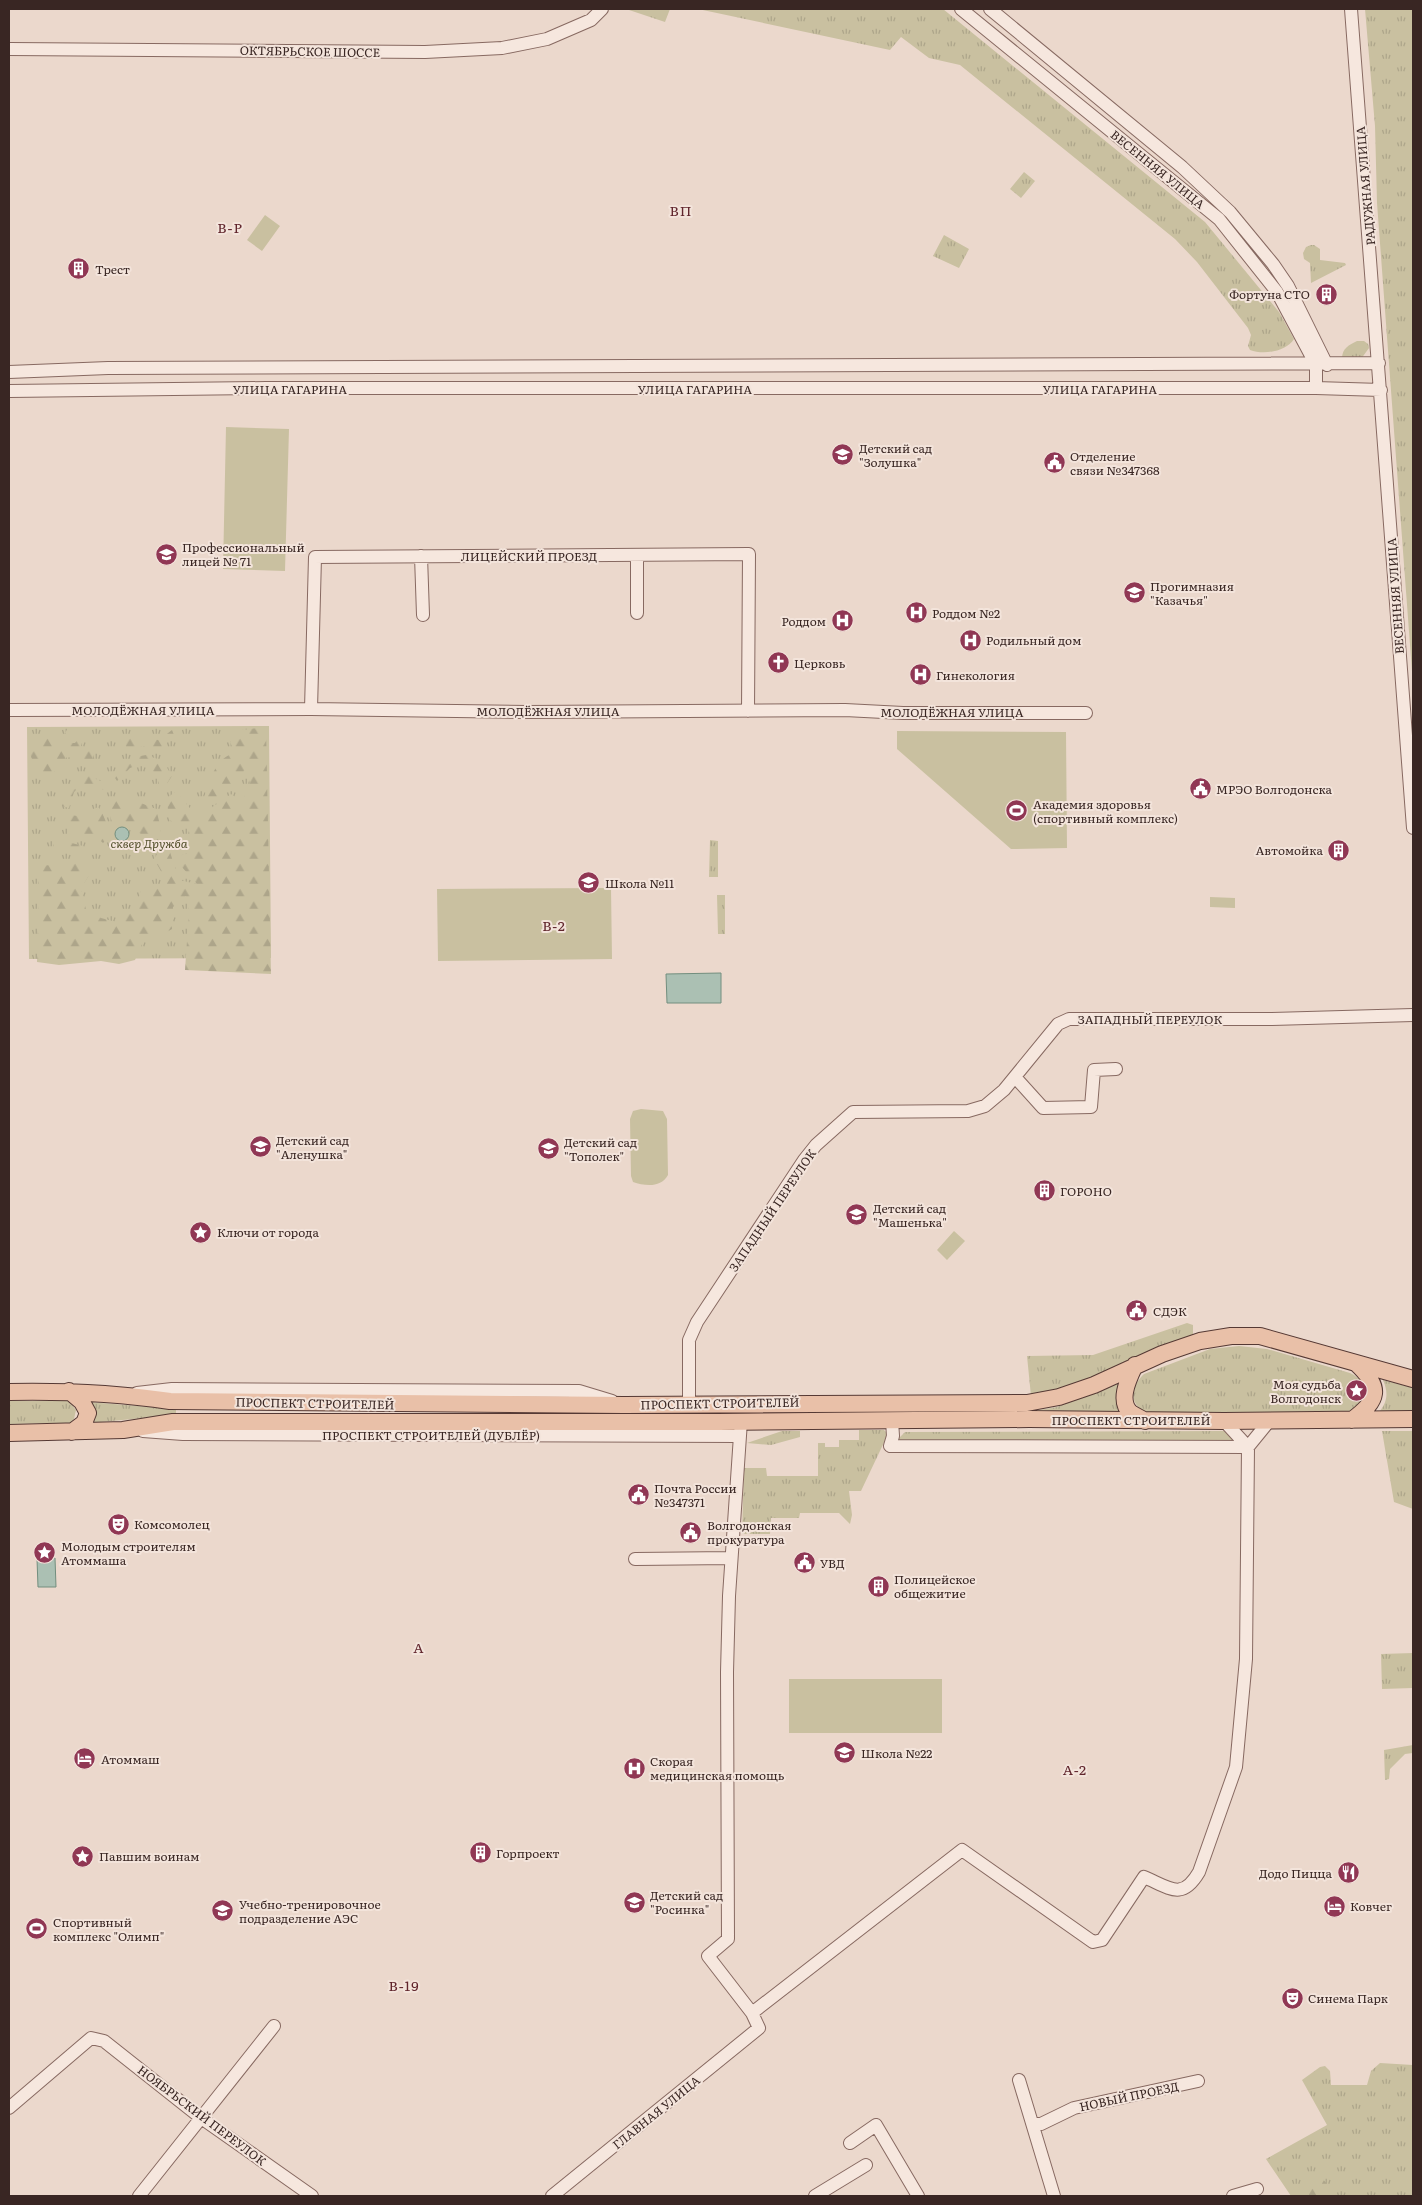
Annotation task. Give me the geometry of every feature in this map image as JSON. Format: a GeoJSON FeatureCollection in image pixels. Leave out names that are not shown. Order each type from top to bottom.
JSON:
{"type":"FeatureCollection","features":[{"type":"Feature","properties":{"kind":"main road","name":"ПРОСПЕКТ СТРОИТЕЛЕЙ"},"geometry":{"type":"LineString","coordinates":[[9,1392],[69,1391],[128,1394],[170,1401],[624,1405],[1027,1403],[1059,1398],[1094,1385],[1135,1365],[1200,1342],[1230,1336],[1260,1336],[1413,1378]]}},
{"type":"Feature","properties":{"kind":"main road"},"geometry":{"type":"LineString","coordinates":[[1352,1420],[1372,1403],[1375,1393],[1369,1375],[1357,1364]]}},
{"type":"Feature","properties":{"kind":"main road"},"geometry":{"type":"LineString","coordinates":[[1135,1365],[1127,1382],[1124,1400],[1130,1413],[1145,1421]]}},
{"type":"Feature","properties":{"kind":"main road"},"geometry":{"type":"LineString","coordinates":[[69,1391],[82,1402],[88,1413],[84,1423],[72,1432]]}},
{"type":"Feature","properties":{"kind":"main road","name":"ПРОСПЕКТ СТРОИТЕЛЕЙ"},"geometry":{"type":"LineString","coordinates":[[9,1433],[123,1430],[173,1422],[740,1428],[892,1421],[1029,1419],[1224,1421],[1413,1419]]}},
{"type":"Feature","properties":{"kind":"street","name":"ОКТЯБРЬСКОЕ ШОССЕ"},"geometry":{"type":"LineString","coordinates":[[9,49],[425,52],[502,48],[547,39],[591,20],[602,9]]}},
{"type":"Feature","properties":{"kind":"street","name":"ВЕСЕННЯЯ УЛИЦА"},"geometry":{"type":"LineString","coordinates":[[961,9],[1219,219],[1277,292],[1328,365]]}},
{"type":"Feature","properties":{"kind":"street","name":"ВЕСЕННЯЯ УЛИЦА"},"geometry":{"type":"LineString","coordinates":[[990,9],[1182,167],[1230,212],[1273,264],[1288,286],[1328,365]]}},
{"type":"Feature","properties":{"kind":"street","name":"РАДУЖНАЯ УЛИЦА"},"geometry":{"type":"LineString","coordinates":[[1351,9],[1379,364]]}},
{"type":"Feature","properties":{"kind":"street","name":"УЛИЦА ГАГАРИНА"},"geometry":{"type":"LineString","coordinates":[[9,372],[108,368],[1217,363],[1379,364]]}},
{"type":"Feature","properties":{"kind":"street","name":"ВЕСЕННЯЯ УЛИЦА"},"geometry":{"type":"LineString","coordinates":[[1379,364],[1413,828]]}},
{"type":"Feature","properties":{"kind":"street"},"geometry":{"type":"LineString","coordinates":[[1316,388],[1328,365]]}},
{"type":"Feature","properties":{"kind":"street"},"geometry":{"type":"LineString","coordinates":[[1328,365],[1339,388]]}},
{"type":"Feature","properties":{"kind":"street","name":"УЛИЦА ГАГАРИНА"},"geometry":{"type":"LineString","coordinates":[[9,391],[256,388],[1339,388],[1381,390]]}},
{"type":"Feature","properties":{"kind":"street","name":"ЛИЦЕЙСКИЙ ПРОЕЗД"},"geometry":{"type":"LineString","coordinates":[[311,709],[315,557],[749,554],[748,711]]}},
{"type":"Feature","properties":{"kind":"street"},"geometry":{"type":"LineString","coordinates":[[636,555],[637,614]]}},
{"type":"Feature","properties":{"kind":"street"},"geometry":{"type":"LineString","coordinates":[[421,556],[423,615]]}},
{"type":"Feature","properties":{"kind":"street","name":"МОЛОДЁЖНАЯ УЛИЦА"},"geometry":{"type":"LineString","coordinates":[[9,710],[311,709],[527,712],[1086,713]]}},
{"type":"Feature","properties":{"kind":"street","name":"ЗАПАДНЫЙ ПЕРЕУЛОК"},"geometry":{"type":"LineString","coordinates":[[689,1404],[689,1340],[697,1322],[796,1172],[816,1145],[853,1112],[968,1111],[985,1106],[1004,1090],[1058,1024],[1069,1019],[1272,1019],[1413,1015]]}},
{"type":"Feature","properties":{"kind":"street"},"geometry":{"type":"LineString","coordinates":[[1015,1077],[1043,1108],[1092,1107],[1094,1070],[1116,1069]]}},
{"type":"Feature","properties":{"kind":"street"},"geometry":{"type":"LineString","coordinates":[[740,1428],[731,1558],[727,1664],[728,1939],[708,1956],[752,2013],[962,1850],[1093,1942],[1102,1940],[1144,1877],[1173,1890],[1182,1890],[1191,1885],[1199,1872],[1236,1767],[1246,1659],[1248,1447],[1270,1420]]}},
{"type":"Feature","properties":{"kind":"street"},"geometry":{"type":"LineString","coordinates":[[892,1421],[893,1436],[890,1446],[1248,1447]]}},
{"type":"Feature","properties":{"kind":"street"},"geometry":{"type":"LineString","coordinates":[[1224,1421],[1248,1447]]}},
{"type":"Feature","properties":{"kind":"street"},"geometry":{"type":"LineString","coordinates":[[635,1559],[731,1558]]}},
{"type":"Feature","properties":{"kind":"street","name":"ГЛАВНАЯ УЛИЦА"},"geometry":{"type":"LineString","coordinates":[[552,2196],[759,2028],[752,2013]]}},
{"type":"Feature","properties":{"kind":"street"},"geometry":{"type":"LineString","coordinates":[[139,2196],[274,2026]]}},
{"type":"Feature","properties":{"kind":"street","name":"НОЯБРЬСКИЙ ПЕРЕУЛОК"},"geometry":{"type":"LineString","coordinates":[[9,2108],[92,2038],[104,2041],[200,2117],[312,2196]]}},
{"type":"Feature","properties":{"kind":"street"},"geometry":{"type":"LineString","coordinates":[[1019,2080],[1054,2196]]}},
{"type":"Feature","properties":{"kind":"street","name":"НОВЫЙ ПРОЕЗД"},"geometry":{"type":"LineString","coordinates":[[1033,2124],[1042,2124],[1074,2108],[1198,2081]]}},
{"type":"Feature","properties":{"kind":"street"},"geometry":{"type":"LineString","coordinates":[[850,2143],[876,2126],[918,2196]]}},
{"type":"Feature","properties":{"kind":"street"},"geometry":{"type":"LineString","coordinates":[[815,2196],[866,2164]]}},
{"type":"Feature","properties":{"kind":"street"},"geometry":{"type":"LineString","coordinates":[[1233,2196],[1257,2189]]}},
{"type":"Feature","properties":{"kind":"green space"},"geometry":{"type":"Polygon","coordinates":[[[626,9],[670,9],[665,22],[626,9]]]}},
{"type":"Feature","properties":{"kind":"green space"},"geometry":{"type":"Polygon","coordinates":[[[698,9],[943,9],[1205,222],[1279,312],[1294,339],[1280,350],[1261,352],[1250,350],[1248,346],[1251,335],[1248,328],[1197,262],[1175,239],[960,65],[929,58],[901,37],[890,50],[698,9]]]}},
{"type":"Feature","properties":{"kind":"green space"},"geometry":{"type":"Polygon","coordinates":[[[1365,9],[1413,9],[1413,685],[1377,203],[1375,126],[1365,9]]]}},
{"type":"Feature","properties":{"kind":"green space"},"geometry":{"type":"Polygon","coordinates":[[[1024,172],[1035,181],[1021,198],[1010,189],[1024,172]]]}},
{"type":"Feature","properties":{"kind":"green space"},"geometry":{"type":"Polygon","coordinates":[[[265,215],[280,226],[262,251],[247,240],[265,215]]]}},
{"type":"Feature","properties":{"kind":"green space"},"geometry":{"type":"Polygon","coordinates":[[[944,235],[969,249],[959,268],[933,256],[944,235]]]}},
{"type":"Feature","properties":{"kind":"green space"},"geometry":{"type":"Polygon","coordinates":[[[1311,245],[1320,249],[1320,260],[1345,263],[1346,265],[1311,283],[1310,263],[1304,259],[1303,253],[1306,247],[1311,245]]]}},
{"type":"Feature","properties":{"kind":"green space"},"geometry":{"type":"Polygon","coordinates":[[[1357,341],[1364,341],[1368,344],[1369,348],[1361,359],[1342,359],[1345,350],[1357,341]]]}},
{"type":"Feature","properties":{"kind":"green space"},"geometry":{"type":"Polygon","coordinates":[[[226,427],[289,429],[285,571],[223,569],[226,427]]]}},
{"type":"Feature","properties":{"kind":"green space","name":"сквер Дружба"},"geometry":{"type":"Polygon","coordinates":[[[269,726],[271,958],[29,959],[27,727],[269,726]]]}},
{"type":"Feature","properties":{"kind":"green space"},"geometry":{"type":"Polygon","coordinates":[[[56,727],[58,745],[68,728],[72,729],[69,743],[75,743],[82,735],[84,736],[81,746],[86,751],[94,745],[93,760],[89,766],[84,764],[81,758],[76,764],[72,758],[67,757],[48,779],[41,776],[31,756],[30,747],[32,742],[46,738],[49,729],[56,727]]]}},
{"type":"Feature","properties":{"kind":"green space"},"geometry":{"type":"Polygon","coordinates":[[[266,727],[271,974],[185,970],[189,912],[186,896],[173,907],[172,929],[149,942],[143,942],[135,960],[119,964],[101,961],[59,965],[37,962],[39,866],[85,862],[95,866],[81,888],[86,909],[101,918],[116,922],[138,904],[141,888],[162,885],[162,873],[154,859],[161,848],[170,852],[179,880],[197,884],[181,866],[182,855],[193,852],[188,826],[181,828],[170,820],[166,799],[176,791],[193,812],[211,808],[231,794],[242,802],[250,784],[246,768],[234,786],[211,804],[204,798],[211,777],[218,765],[228,755],[235,753],[230,742],[241,730],[266,727]]]}},
{"type":"Feature","properties":{"kind":"green space"},"geometry":{"type":"Polygon","coordinates":[[[172,730],[174,735],[162,748],[151,752],[144,746],[127,750],[125,743],[135,732],[147,739],[159,740],[172,730]]]}},
{"type":"Feature","properties":{"kind":"green space","name":"Академия здоровья (спортивный комплекс)"},"geometry":{"type":"Polygon","coordinates":[[[897,731],[1066,732],[1067,848],[1011,849],[897,749],[897,731]]]}},
{"type":"Feature","properties":{"kind":"green space"},"geometry":{"type":"Polygon","coordinates":[[[146,755],[163,761],[172,776],[164,788],[159,790],[159,778],[152,770],[141,764],[130,768],[117,781],[112,773],[135,757],[146,755]]]}},
{"type":"Feature","properties":{"kind":"green space"},"geometry":{"type":"Polygon","coordinates":[[[87,775],[103,782],[104,790],[92,784],[81,785],[74,792],[69,808],[62,806],[71,782],[87,775]]]}},
{"type":"Feature","properties":{"kind":"green space"},"geometry":{"type":"Polygon","coordinates":[[[128,798],[156,809],[161,829],[158,844],[129,827],[112,822],[106,803],[128,798]]]}},
{"type":"Feature","properties":{"kind":"green space"},"geometry":{"type":"Polygon","coordinates":[[[98,807],[102,812],[111,835],[103,843],[94,835],[85,840],[67,836],[70,815],[78,816],[81,809],[84,809],[88,812],[86,823],[91,822],[94,809],[98,807]]]}},
{"type":"Feature","properties":{"kind":"green space"},"geometry":{"type":"Polygon","coordinates":[[[53,838],[83,846],[83,850],[54,851],[53,838]]]}},
{"type":"Feature","properties":{"kind":"green space"},"geometry":{"type":"Polygon","coordinates":[[[710,840],[718,841],[718,877],[709,877],[710,840]]]}},
{"type":"Feature","properties":{"kind":"green space"},"geometry":{"type":"Polygon","coordinates":[[[611,888],[612,959],[438,961],[437,889],[611,888]]]}},
{"type":"Feature","properties":{"kind":"green space"},"geometry":{"type":"Polygon","coordinates":[[[717,895],[725,895],[725,934],[718,934],[717,895]]]}},
{"type":"Feature","properties":{"kind":"green space"},"geometry":{"type":"Polygon","coordinates":[[[1210,897],[1235,898],[1235,908],[1210,907],[1210,897]]]}},
{"type":"Feature","properties":{"kind":"green space"},"geometry":{"type":"Polygon","coordinates":[[[641,1109],[663,1111],[667,1119],[668,1175],[661,1182],[652,1185],[633,1182],[631,1176],[630,1119],[633,1111],[641,1109]]]}},
{"type":"Feature","properties":{"kind":"green space"},"geometry":{"type":"Polygon","coordinates":[[[954,1231],[965,1241],[947,1260],[937,1250],[954,1231]]]}},
{"type":"Feature","properties":{"kind":"green space"},"geometry":{"type":"Polygon","coordinates":[[[1187,1323],[1193,1325],[1193,1335],[1060,1392],[1031,1396],[1027,1356],[1093,1355],[1187,1323]]]}},
{"type":"Feature","properties":{"kind":"green space"},"geometry":{"type":"Polygon","coordinates":[[[1239,1346],[1267,1349],[1350,1373],[1357,1377],[1364,1387],[1364,1398],[1361,1403],[1349,1411],[1157,1414],[1141,1410],[1134,1400],[1135,1387],[1144,1374],[1210,1349],[1239,1346]]]}},
{"type":"Feature","properties":{"kind":"green space"},"geometry":{"type":"Polygon","coordinates":[[[1383,1380],[1413,1388],[1413,1411],[1380,1411],[1385,1403],[1386,1396],[1383,1380]]]}},
{"type":"Feature","properties":{"kind":"green space"},"geometry":{"type":"Polygon","coordinates":[[[1119,1383],[1116,1398],[1124,1415],[1034,1416],[1033,1411],[1057,1407],[1119,1383]]]}},
{"type":"Feature","properties":{"kind":"green space"},"geometry":{"type":"Polygon","coordinates":[[[9,1401],[69,1401],[76,1410],[74,1419],[70,1423],[9,1424],[9,1401]]]}},
{"type":"Feature","properties":{"kind":"green space"},"geometry":{"type":"Polygon","coordinates":[[[88,1402],[176,1409],[176,1415],[90,1423],[88,1402]]]}},
{"type":"Feature","properties":{"kind":"green space"},"geometry":{"type":"Polygon","coordinates":[[[859,1430],[884,1430],[888,1434],[861,1491],[849,1491],[852,1515],[850,1524],[839,1513],[800,1513],[799,1518],[771,1518],[770,1534],[742,1534],[744,1468],[766,1468],[767,1476],[818,1476],[818,1443],[825,1443],[825,1447],[839,1447],[839,1440],[859,1440],[859,1430]]]}},
{"type":"Feature","properties":{"kind":"green space"},"geometry":{"type":"Polygon","coordinates":[[[782,1431],[800,1431],[800,1437],[771,1445],[747,1443],[782,1431]]]}},
{"type":"Feature","properties":{"kind":"green space"},"geometry":{"type":"Polygon","coordinates":[[[1224,1431],[1234,1442],[899,1442],[899,1438],[905,1432],[1224,1431]]]}},
{"type":"Feature","properties":{"kind":"green space"},"geometry":{"type":"Polygon","coordinates":[[[1382,1431],[1413,1431],[1413,1509],[1394,1502],[1382,1431]]]}},
{"type":"Feature","properties":{"kind":"green space"},"geometry":{"type":"Polygon","coordinates":[[[1413,1653],[1413,1688],[1382,1689],[1381,1654],[1413,1653]]]}},
{"type":"Feature","properties":{"kind":"green space"},"geometry":{"type":"Polygon","coordinates":[[[789,1679],[942,1679],[942,1733],[789,1733],[789,1679]]]}},
{"type":"Feature","properties":{"kind":"green space"},"geometry":{"type":"Polygon","coordinates":[[[1413,1745],[1413,1753],[1405,1754],[1390,1769],[1389,1779],[1385,1780],[1384,1750],[1413,1745]]]}},
{"type":"Feature","properties":{"kind":"green space"},"geometry":{"type":"Polygon","coordinates":[[[1380,2063],[1413,2065],[1413,2196],[1291,2196],[1266,2159],[1327,2125],[1302,2080],[1320,2067],[1325,2066],[1330,2071],[1331,2085],[1367,2085],[1371,2071],[1380,2063]]]}},
{"type":"Feature","properties":{"kind":"green space"},"geometry":{"type":"Polygon","coordinates":[[[1322,2178],[1337,2196],[1308,2196],[1305,2191],[1310,2179],[1322,2178]]]}},
{"type":"Feature","properties":{"kind":"shaded area"},"geometry":{"type":"Polygon","coordinates":[[[119,827],[125,827],[129,834],[125,841],[119,841],[115,837],[115,831],[119,827]]]}},
{"type":"Feature","properties":{"kind":"shaded area"},"geometry":{"type":"Polygon","coordinates":[[[721,973],[721,1003],[667,1003],[666,974],[721,973]]]}},
{"type":"Feature","properties":{"kind":"shaded area"},"geometry":{"type":"Polygon","coordinates":[[[55,1558],[56,1587],[38,1587],[37,1559],[55,1558]]]}},
{"type":"Feature","properties":{"kind":"place","name":"Трест"},"geometry":{"type":"Point","coordinates":[79,269]}},
{"type":"Feature","properties":{"kind":"place","name":"Фортуна СТО"},"geometry":{"type":"Point","coordinates":[1326,294]}},
{"type":"Feature","properties":{"kind":"place","name":"Детский сад \"Золушка\""},"geometry":{"type":"Point","coordinates":[843,455]}},
{"type":"Feature","properties":{"kind":"place","name":"Отделение связи №347368"},"geometry":{"type":"Point","coordinates":[1054,463]}},
{"type":"Feature","properties":{"kind":"place","name":"Профессиональный лицей № 71"},"geometry":{"type":"Point","coordinates":[166,554]}},
{"type":"Feature","properties":{"kind":"place","name":"Прогимназия \"Казачья\""},"geometry":{"type":"Point","coordinates":[1134,593]}},
{"type":"Feature","properties":{"kind":"place","name":"Роддом №2"},"geometry":{"type":"Point","coordinates":[916,613]}},
{"type":"Feature","properties":{"kind":"place","name":"Роддом"},"geometry":{"type":"Point","coordinates":[842,621]}},
{"type":"Feature","properties":{"kind":"place","name":"Родильный дом"},"geometry":{"type":"Point","coordinates":[970,640]}},
{"type":"Feature","properties":{"kind":"place","name":"Церковь"},"geometry":{"type":"Point","coordinates":[778,663]}},
{"type":"Feature","properties":{"kind":"place","name":"Гинекология"},"geometry":{"type":"Point","coordinates":[920,675]}},
{"type":"Feature","properties":{"kind":"place","name":"МРЭО Волгодонска"},"geometry":{"type":"Point","coordinates":[1200,789]}},
{"type":"Feature","properties":{"kind":"place","name":"Академия здоровья (спортивный комплекс)"},"geometry":{"type":"Point","coordinates":[1017,811]}},
{"type":"Feature","properties":{"kind":"place","name":"Автомойка"},"geometry":{"type":"Point","coordinates":[1339,850]}},
{"type":"Feature","properties":{"kind":"place","name":"Школа №11"},"geometry":{"type":"Point","coordinates":[589,883]}},
{"type":"Feature","properties":{"kind":"place","name":"Детский сад \"Аленушка\""},"geometry":{"type":"Point","coordinates":[260,1147]}},
{"type":"Feature","properties":{"kind":"place","name":"Детский сад \"Тополек\""},"geometry":{"type":"Point","coordinates":[548,1149]}},
{"type":"Feature","properties":{"kind":"place","name":"ГОРОНО"},"geometry":{"type":"Point","coordinates":[1044,1191]}},
{"type":"Feature","properties":{"kind":"place","name":"Детский сад \"Машенька\""},"geometry":{"type":"Point","coordinates":[857,1215]}},
{"type":"Feature","properties":{"kind":"place","name":"Ключи от города"},"geometry":{"type":"Point","coordinates":[201,1232]}},
{"type":"Feature","properties":{"kind":"place","name":"СДЭК"},"geometry":{"type":"Point","coordinates":[1137,1311]}},
{"type":"Feature","properties":{"kind":"place","name":"Моя судьба Волгодонск"},"geometry":{"type":"Point","coordinates":[1357,1391]}},
{"type":"Feature","properties":{"kind":"place","name":"Почта России №347371"},"geometry":{"type":"Point","coordinates":[638,1495]}},
{"type":"Feature","properties":{"kind":"place","name":"Комсомолец"},"geometry":{"type":"Point","coordinates":[118,1524]}},
{"type":"Feature","properties":{"kind":"place","name":"Волгодонская прокуратура"},"geometry":{"type":"Point","coordinates":[691,1532]}},
{"type":"Feature","properties":{"kind":"place","name":"Молодым строителям Атоммаша"},"geometry":{"type":"Point","coordinates":[45,1553]}},
{"type":"Feature","properties":{"kind":"place","name":"УВД"},"geometry":{"type":"Point","coordinates":[804,1563]}},
{"type":"Feature","properties":{"kind":"place","name":"Полицейское общежитие"},"geometry":{"type":"Point","coordinates":[878,1586]}},
{"type":"Feature","properties":{"kind":"place","name":"Школа №22"},"geometry":{"type":"Point","coordinates":[845,1753]}},
{"type":"Feature","properties":{"kind":"place","name":"Атоммаш"},"geometry":{"type":"Point","coordinates":[85,1759]}},
{"type":"Feature","properties":{"kind":"place","name":"Скорая медицинская помощь"},"geometry":{"type":"Point","coordinates":[634,1768]}},
{"type":"Feature","properties":{"kind":"place","name":"Горпроект"},"geometry":{"type":"Point","coordinates":[480,1853]}},
{"type":"Feature","properties":{"kind":"place","name":"Павшим воинам"},"geometry":{"type":"Point","coordinates":[83,1856]}},
{"type":"Feature","properties":{"kind":"place","name":"Додо Пицца"},"geometry":{"type":"Point","coordinates":[1348,1873]}},
{"type":"Feature","properties":{"kind":"place","name":"Детский сад \"Росинка\""},"geometry":{"type":"Point","coordinates":[634,1902]}},
{"type":"Feature","properties":{"kind":"place","name":"Ковчег"},"geometry":{"type":"Point","coordinates":[1334,1906]}},
{"type":"Feature","properties":{"kind":"place","name":"Учебно-тренировочное подразделение АЭС"},"geometry":{"type":"Point","coordinates":[223,1911]}},
{"type":"Feature","properties":{"kind":"place","name":"Спортивный комплекс \"Олимп\""},"geometry":{"type":"Point","coordinates":[37,1929]}},
{"type":"Feature","properties":{"kind":"place","name":"Синема Парк"},"geometry":{"type":"Point","coordinates":[1292,1998]}},
{"type":"Feature","properties":{"kind":"district","name":"ВП"},"geometry":{"type":"Point","coordinates":[681,210]}},
{"type":"Feature","properties":{"kind":"district","name":"В-Р"},"geometry":{"type":"Point","coordinates":[230,227]}},
{"type":"Feature","properties":{"kind":"district","name":"В-2"},"geometry":{"type":"Point","coordinates":[554,925]}},
{"type":"Feature","properties":{"kind":"district","name":"А"},"geometry":{"type":"Point","coordinates":[419,1647]}},
{"type":"Feature","properties":{"kind":"district","name":"А-2"},"geometry":{"type":"Point","coordinates":[1075,1769]}},
{"type":"Feature","properties":{"kind":"district","name":"В-19"},"geometry":{"type":"Point","coordinates":[404,1985]}}]}
